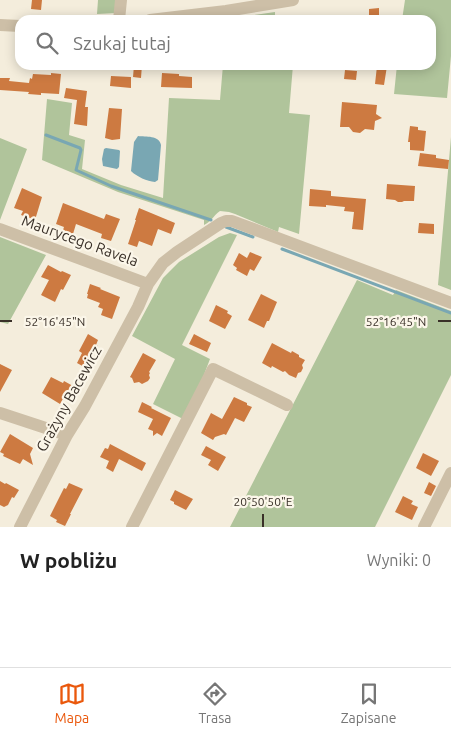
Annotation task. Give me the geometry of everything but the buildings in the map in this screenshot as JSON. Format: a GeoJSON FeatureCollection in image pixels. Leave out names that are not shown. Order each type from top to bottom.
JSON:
{"type":"FeatureCollection","features":[{"type":"Feature","properties":{"kind":"street"},"geometry":{"type":"LineString","coordinates":[[120,15],[121,0]]}},
{"type":"Feature","properties":{"kind":"street"},"geometry":{"type":"LineString","coordinates":[[192,15],[293,0]]}},
{"type":"Feature","properties":{"kind":"street"},"geometry":{"type":"LineString","coordinates":[[0,25],[15,26]]}},
{"type":"Feature","properties":{"kind":"street","name":"Grażyny Bacewicz"},"geometry":{"type":"LineString","coordinates":[[20,527],[67,435],[85,406],[138,307],[148,284],[163,264],[177,252],[221,222],[232,221],[451,303]]}},
{"type":"Feature","properties":{"kind":"street","name":"Maurycego Ravela"},"geometry":{"type":"LineString","coordinates":[[0,229],[148,284]]}},
{"type":"Feature","properties":{"kind":"street"},"geometry":{"type":"LineString","coordinates":[[132,527],[213,369],[287,405]]}},
{"type":"Feature","properties":{"kind":"street"},"geometry":{"type":"LineString","coordinates":[[0,413],[67,435]]}},
{"type":"Feature","properties":{"kind":"street"},"geometry":{"type":"LineString","coordinates":[[424,527],[451,472]]}},
{"type":"Feature","properties":{"kind":"green space"},"geometry":{"type":"Polygon","coordinates":[[[98,0],[118,0],[117,13],[97,14],[98,0]]]}},
{"type":"Feature","properties":{"kind":"green space"},"geometry":{"type":"Polygon","coordinates":[[[405,0],[451,0],[451,56],[447,98],[394,94],[396,70],[436,70],[436,15],[403,15],[405,0]]]}},
{"type":"Feature","properties":{"kind":"green space"},"geometry":{"type":"Polygon","coordinates":[[[275,12],[275,15],[254,15],[275,12]]]}},
{"type":"Feature","properties":{"kind":"green space"},"geometry":{"type":"Polygon","coordinates":[[[223,70],[293,70],[289,113],[310,115],[299,234],[279,227],[278,232],[235,214],[220,211],[204,225],[204,220],[118,192],[42,160],[47,99],[72,103],[69,135],[85,140],[82,169],[121,185],[163,198],[169,98],[220,100],[223,70]]]}},
{"type":"Feature","properties":{"kind":"green space"},"geometry":{"type":"Polygon","coordinates":[[[451,137],[451,290],[438,285],[451,137]]]}},
{"type":"Feature","properties":{"kind":"green space"},"geometry":{"type":"Polygon","coordinates":[[[0,138],[27,149],[0,220],[0,138]]]}},
{"type":"Feature","properties":{"kind":"green space"},"geometry":{"type":"Polygon","coordinates":[[[230,233],[237,235],[182,345],[210,359],[183,419],[153,404],[175,359],[132,336],[163,278],[179,262],[219,237],[230,233]]]}},
{"type":"Feature","properties":{"kind":"green space"},"geometry":{"type":"Polygon","coordinates":[[[0,237],[46,255],[8,324],[0,322],[0,237]]]}},
{"type":"Feature","properties":{"kind":"green space"},"geometry":{"type":"Polygon","coordinates":[[[357,280],[393,295],[396,290],[451,311],[451,375],[375,527],[230,527],[357,280]]]}},
{"type":"Feature","properties":{"kind":"water"},"geometry":{"type":"Polygon","coordinates":[[[138,136],[155,138],[160,142],[158,180],[155,182],[142,178],[131,171],[134,142],[138,136]]]}},
{"type":"Feature","properties":{"kind":"water"},"geometry":{"type":"Polygon","coordinates":[[[104,149],[120,151],[119,167],[117,169],[103,166],[102,159],[104,149]]]}},
{"type":"Feature","properties":{"kind":"waterway"},"geometry":{"type":"LineString","coordinates":[[46,135],[80,148],[76,170],[111,186],[211,220]]}},
{"type":"Feature","properties":{"kind":"waterway"},"geometry":{"type":"LineString","coordinates":[[226,227],[253,237]]}},
{"type":"Feature","properties":{"kind":"waterway"},"geometry":{"type":"LineString","coordinates":[[282,249],[451,313]]}}]}
